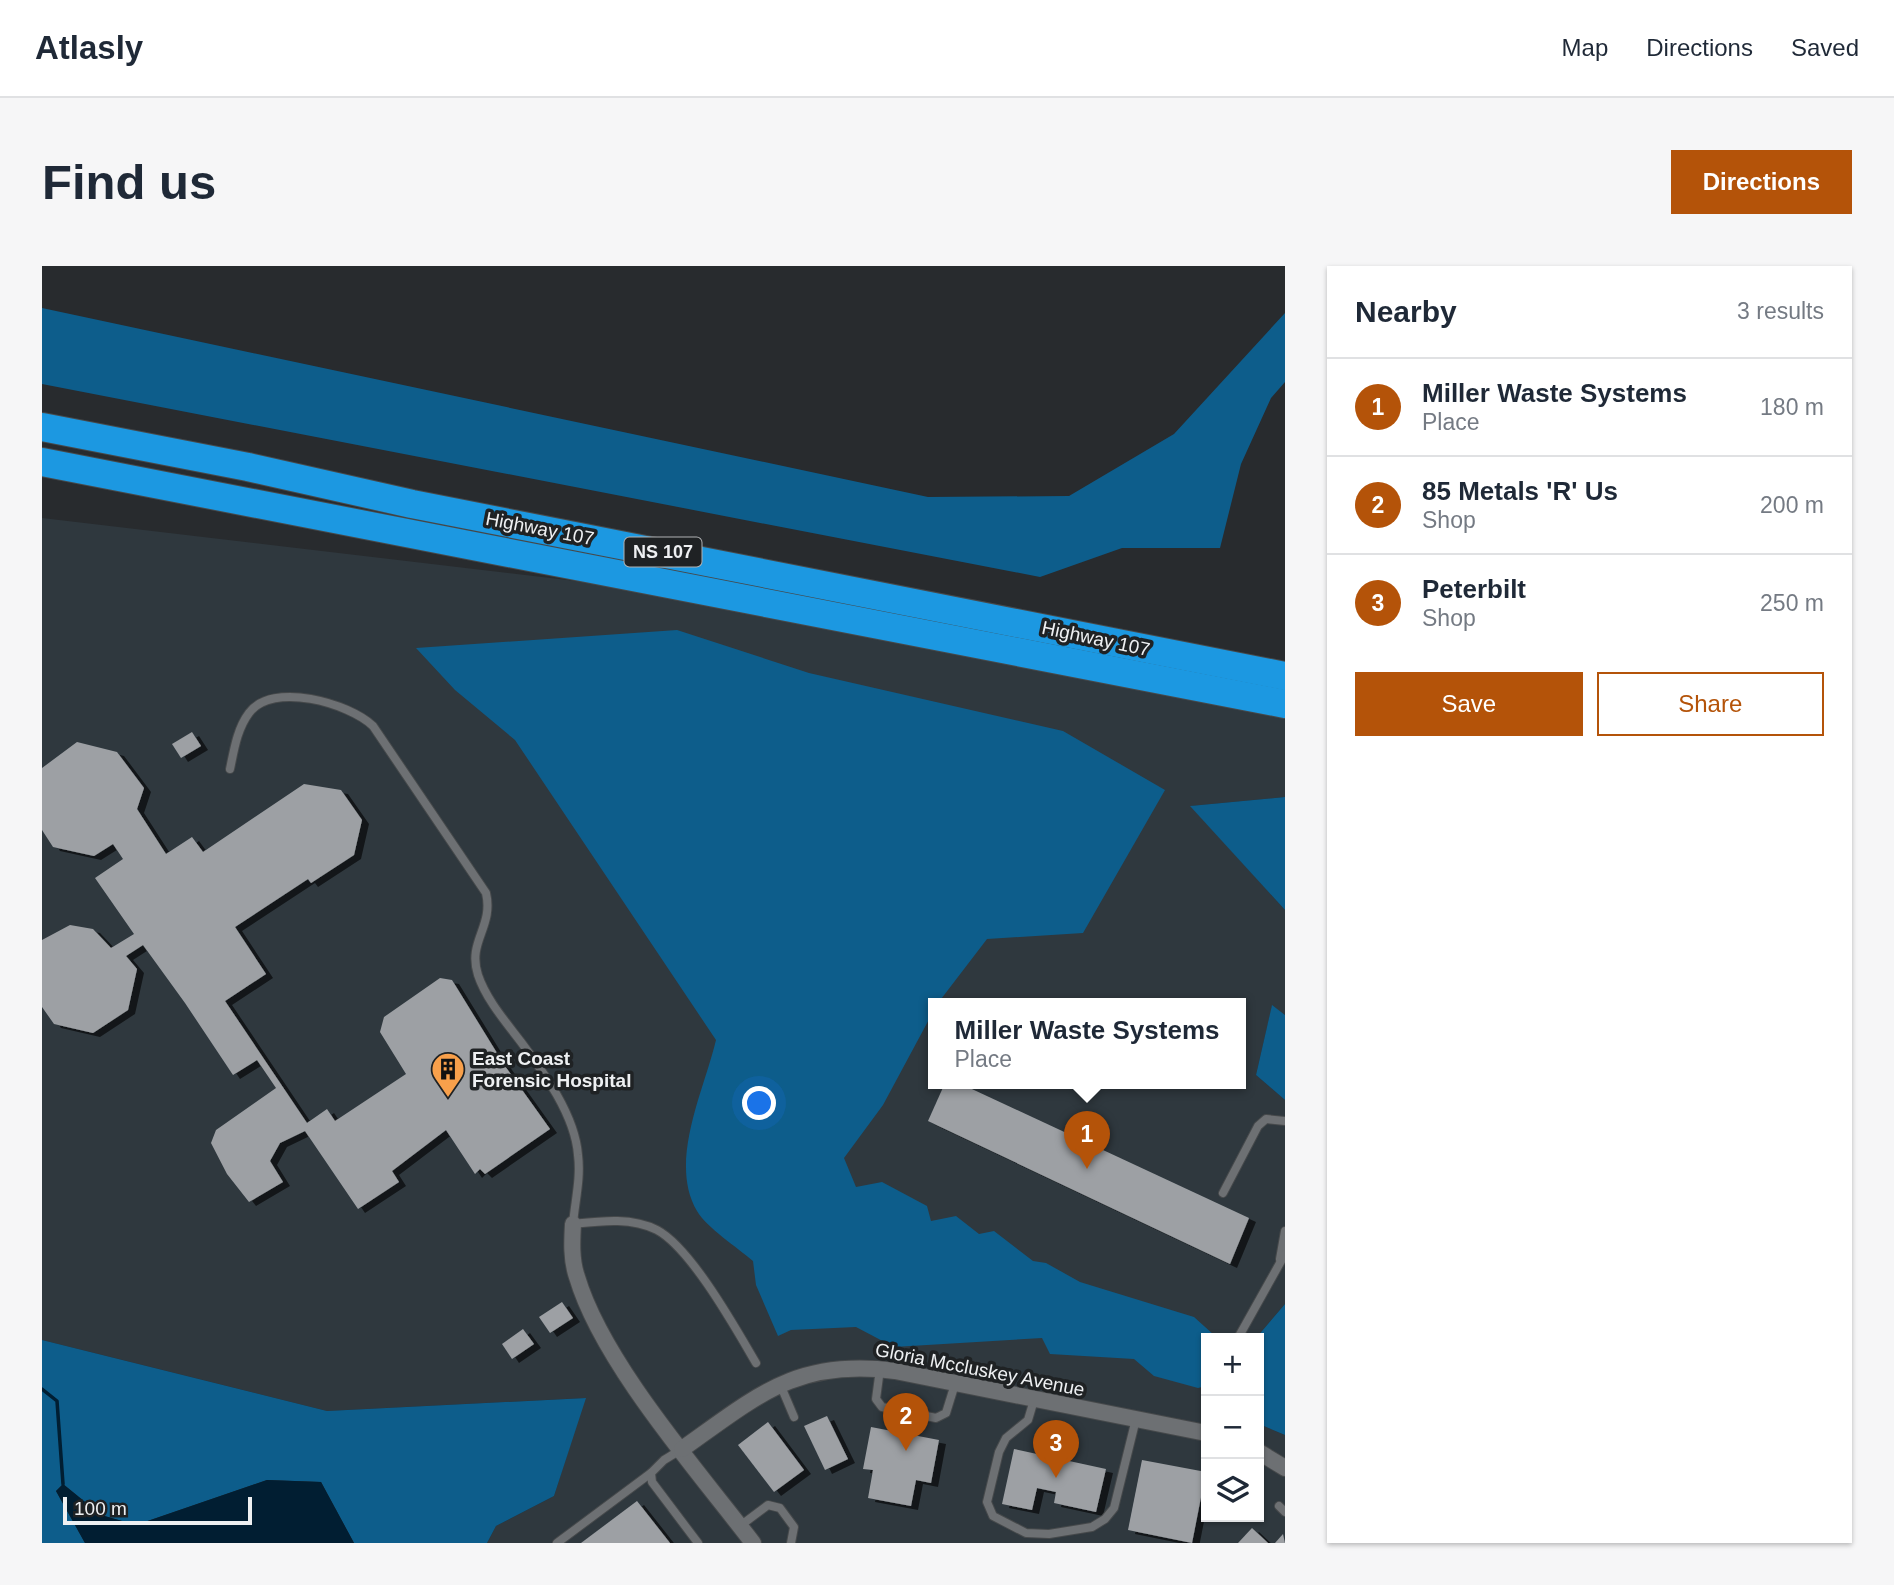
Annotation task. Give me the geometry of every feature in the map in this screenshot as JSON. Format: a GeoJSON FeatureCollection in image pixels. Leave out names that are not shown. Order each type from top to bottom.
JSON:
{"type":"FeatureCollection","features":[{"type":"Feature","properties":{"kind":"highway","name":"Highway 107"},"geometry":{"type":"LineString","coordinates":[[42,427],[248,467],[412,504],[1285,676]]}},
{"type":"Feature","properties":{"kind":"highway","name":"Highway 107"},"geometry":{"type":"LineString","coordinates":[[42,462],[1285,704]]}},
{"type":"Feature","properties":{"kind":"street"},"geometry":{"type":"LineString","coordinates":[[573,1224],[576,1275],[594,1320],[635,1386],[753,1543]]}},
{"type":"Feature","properties":{"kind":"street","name":"Gloria Mccluskey Avenue"},"geometry":{"type":"LineString","coordinates":[[682,1450],[780,1384],[816,1371],[880,1369],[1201,1432]]}},
{"type":"Feature","properties":{"kind":"street"},"geometry":{"type":"LineString","coordinates":[[1264,1455],[1285,1468]]}},
{"type":"Feature","properties":{"kind":"lane"},"geometry":{"type":"LineString","coordinates":[[230,769],[239,730],[250,712],[261,702],[293,698],[332,704],[351,709],[373,726],[486,894],[489,917],[474,954],[477,973],[485,992],[549,1085],[574,1131],[578,1179],[573,1224],[631,1221],[657,1230],[678,1245],[756,1363]]}},
{"type":"Feature","properties":{"kind":"lane"},"geometry":{"type":"LineString","coordinates":[[1223,1193],[1258,1126],[1266,1119],[1285,1121]]}},
{"type":"Feature","properties":{"kind":"lane"},"geometry":{"type":"LineString","coordinates":[[1241,1333],[1282,1256],[1285,1231]]}},
{"type":"Feature","properties":{"kind":"lane"},"geometry":{"type":"LineString","coordinates":[[880,1369],[876,1399],[882,1407],[936,1418],[946,1413],[956,1384]]}},
{"type":"Feature","properties":{"kind":"lane"},"geometry":{"type":"LineString","coordinates":[[780,1384],[794,1417]]}},
{"type":"Feature","properties":{"kind":"lane"},"geometry":{"type":"LineString","coordinates":[[1034,1400],[1028,1420],[1006,1438],[999,1452],[987,1502],[993,1516],[1026,1533],[1049,1534],[1092,1527],[1105,1519],[1115,1508],[1136,1419]]}},
{"type":"Feature","properties":{"kind":"lane"},"geometry":{"type":"LineString","coordinates":[[557,1543],[651,1473],[664,1460],[682,1450]]}},
{"type":"Feature","properties":{"kind":"lane"},"geometry":{"type":"LineString","coordinates":[[651,1473],[652,1482],[698,1543]]}},
{"type":"Feature","properties":{"kind":"lane"},"geometry":{"type":"LineString","coordinates":[[740,1526],[768,1505],[780,1508],[794,1527],[791,1543]]}},
{"type":"Feature","properties":{"kind":"shaded area"},"geometry":{"type":"Polygon","coordinates":[[[42,308],[928,497],[1069,496],[1174,434],[1285,313],[1285,382],[1271,398],[1241,464],[1220,548],[1122,548],[1040,577],[42,384],[42,308]]]}},
{"type":"Feature","properties":{"kind":"shaded area"},"geometry":{"type":"Polygon","coordinates":[[[42,518],[1034,635],[1285,699],[1285,797],[1191,806],[1285,910],[1285,1015],[1272,1006],[1256,1075],[1285,1100],[1285,1304],[1260,1333],[1201,1333],[1201,1522],[1264,1522],[1264,1426],[1285,1435],[1285,1543],[487,1543],[496,1526],[554,1496],[585,1398],[327,1411],[42,1340],[42,518]]]}},
{"type":"Feature","properties":{"kind":"shaded area"},"geometry":{"type":"Polygon","coordinates":[[[677,630],[809,673],[1063,731],[1165,790],[1083,933],[987,939],[942,998],[928,998],[928,1021],[883,1105],[844,1158],[856,1187],[882,1182],[927,1206],[931,1221],[956,1216],[979,1234],[994,1231],[1033,1261],[1046,1263],[1080,1282],[1194,1317],[1212,1333],[1201,1333],[1201,1387],[1154,1376],[1134,1359],[1050,1354],[1042,1338],[894,1347],[856,1327],[791,1330],[778,1336],[756,1285],[753,1261],[701,1217],[689,1192],[686,1171],[691,1126],[716,1040],[515,740],[455,690],[416,648],[677,630]]]}},
{"type":"Feature","properties":{"kind":"shaded area"},"geometry":{"type":"Polygon","coordinates":[[[1285,797],[1285,910],[1190,806],[1285,797]]]}},
{"type":"Feature","properties":{"kind":"shaded area"},"geometry":{"type":"Polygon","coordinates":[[[1272,1005],[1285,1015],[1285,1100],[1256,1075],[1272,1005]]]}},
{"type":"Feature","properties":{"kind":"shaded area"},"geometry":{"type":"Polygon","coordinates":[[[1285,1304],[1285,1435],[1264,1426],[1264,1333],[1260,1333],[1285,1304]]]}},
{"type":"Feature","properties":{"kind":"shaded area"},"geometry":{"type":"Polygon","coordinates":[[[42,1340],[327,1411],[586,1398],[554,1496],[496,1526],[487,1543],[354,1543],[321,1482],[267,1480],[136,1525],[101,1515],[63,1484],[56,1491],[85,1543],[42,1543],[42,1340]]]}},
{"type":"Feature","properties":{"kind":"shaded area"},"geometry":{"type":"Polygon","coordinates":[[[267,1480],[321,1482],[354,1543],[85,1543],[56,1491],[63,1484],[101,1515],[136,1525],[267,1480]]]}},
{"type":"Feature","properties":{"kind":"building"},"geometry":{"type":"Polygon","coordinates":[[[192,732],[201,746],[181,758],[172,744],[192,732]]]}},
{"type":"Feature","properties":{"kind":"building"},"geometry":{"type":"Polygon","coordinates":[[[77,742],[117,752],[144,788],[137,809],[166,854],[192,837],[203,852],[304,784],[341,790],[362,820],[354,855],[311,883],[308,879],[235,927],[266,974],[225,1001],[307,1123],[327,1109],[335,1121],[406,1074],[380,1032],[384,1017],[440,978],[452,980],[505,1066],[550,1129],[485,1174],[480,1169],[475,1174],[446,1130],[392,1171],[399,1182],[358,1209],[305,1131],[280,1143],[270,1161],[283,1182],[249,1202],[227,1174],[211,1143],[216,1130],[276,1088],[257,1060],[233,1075],[143,945],[126,956],[137,969],[128,1010],[93,1033],[54,1024],[42,1007],[42,940],[70,925],[93,929],[111,948],[134,934],[95,878],[123,859],[113,844],[94,856],[53,847],[42,830],[42,768],[77,742]]]}},
{"type":"Feature","properties":{"kind":"building"},"geometry":{"type":"Polygon","coordinates":[[[942,1089],[972,1089],[1249,1218],[1230,1264],[928,1121],[942,1089]]]}},
{"type":"Feature","properties":{"kind":"building"},"geometry":{"type":"Polygon","coordinates":[[[562,1302],[573,1318],[550,1333],[539,1317],[562,1302]]]}},
{"type":"Feature","properties":{"kind":"building"},"geometry":{"type":"Polygon","coordinates":[[[523,1329],[534,1344],[512,1359],[502,1344],[523,1329]]]}},
{"type":"Feature","properties":{"kind":"building"},"geometry":{"type":"Polygon","coordinates":[[[827,1416],[848,1459],[825,1470],[804,1426],[827,1416]]]}},
{"type":"Feature","properties":{"kind":"building"},"geometry":{"type":"Polygon","coordinates":[[[768,1422],[804,1470],[774,1492],[738,1445],[768,1422]]]}},
{"type":"Feature","properties":{"kind":"building"},"geometry":{"type":"Polygon","coordinates":[[[871,1427],[939,1440],[931,1483],[916,1480],[911,1506],[868,1498],[873,1470],[863,1469],[871,1427]]]}},
{"type":"Feature","properties":{"kind":"building"},"geometry":{"type":"Polygon","coordinates":[[[1014,1449],[1106,1469],[1096,1512],[1054,1503],[1056,1492],[1037,1488],[1032,1510],[1002,1504],[1014,1449]]]}},
{"type":"Feature","properties":{"kind":"building"},"geometry":{"type":"Polygon","coordinates":[[[1142,1460],[1201,1471],[1201,1497],[1192,1543],[1128,1530],[1142,1460]]]}},
{"type":"Feature","properties":{"kind":"building"},"geometry":{"type":"Polygon","coordinates":[[[637,1501],[670,1543],[581,1543],[637,1501]]]}},
{"type":"Feature","properties":{"kind":"building"},"geometry":{"type":"Polygon","coordinates":[[[1252,1528],[1268,1543],[1238,1543],[1252,1528]]]}},
{"type":"Feature","properties":{"kind":"building"},"geometry":{"type":"Polygon","coordinates":[[[1283,1534],[1285,1543],[1275,1543],[1283,1534]]]}},
{"type":"Feature","properties":{"kind":"waterway"},"geometry":{"type":"LineString","coordinates":[[42,1389],[57,1401],[63,1484]]}},
{"type":"Feature","properties":{"kind":"place","name":"East Coast Forensic Hospital"},"geometry":{"type":"Point","coordinates":[448,1099]}},
{"type":"Feature","properties":{"kind":"place","name":"Miller Waste Systems"},"geometry":{"type":"Point","coordinates":[1087,1169]}},
{"type":"Feature","properties":{"kind":"place","name":"85 Metals 'R' Us"},"geometry":{"type":"Point","coordinates":[906,1451]}},
{"type":"Feature","properties":{"kind":"place","name":"Peterbilt"},"geometry":{"type":"Point","coordinates":[1056,1478]}}]}
